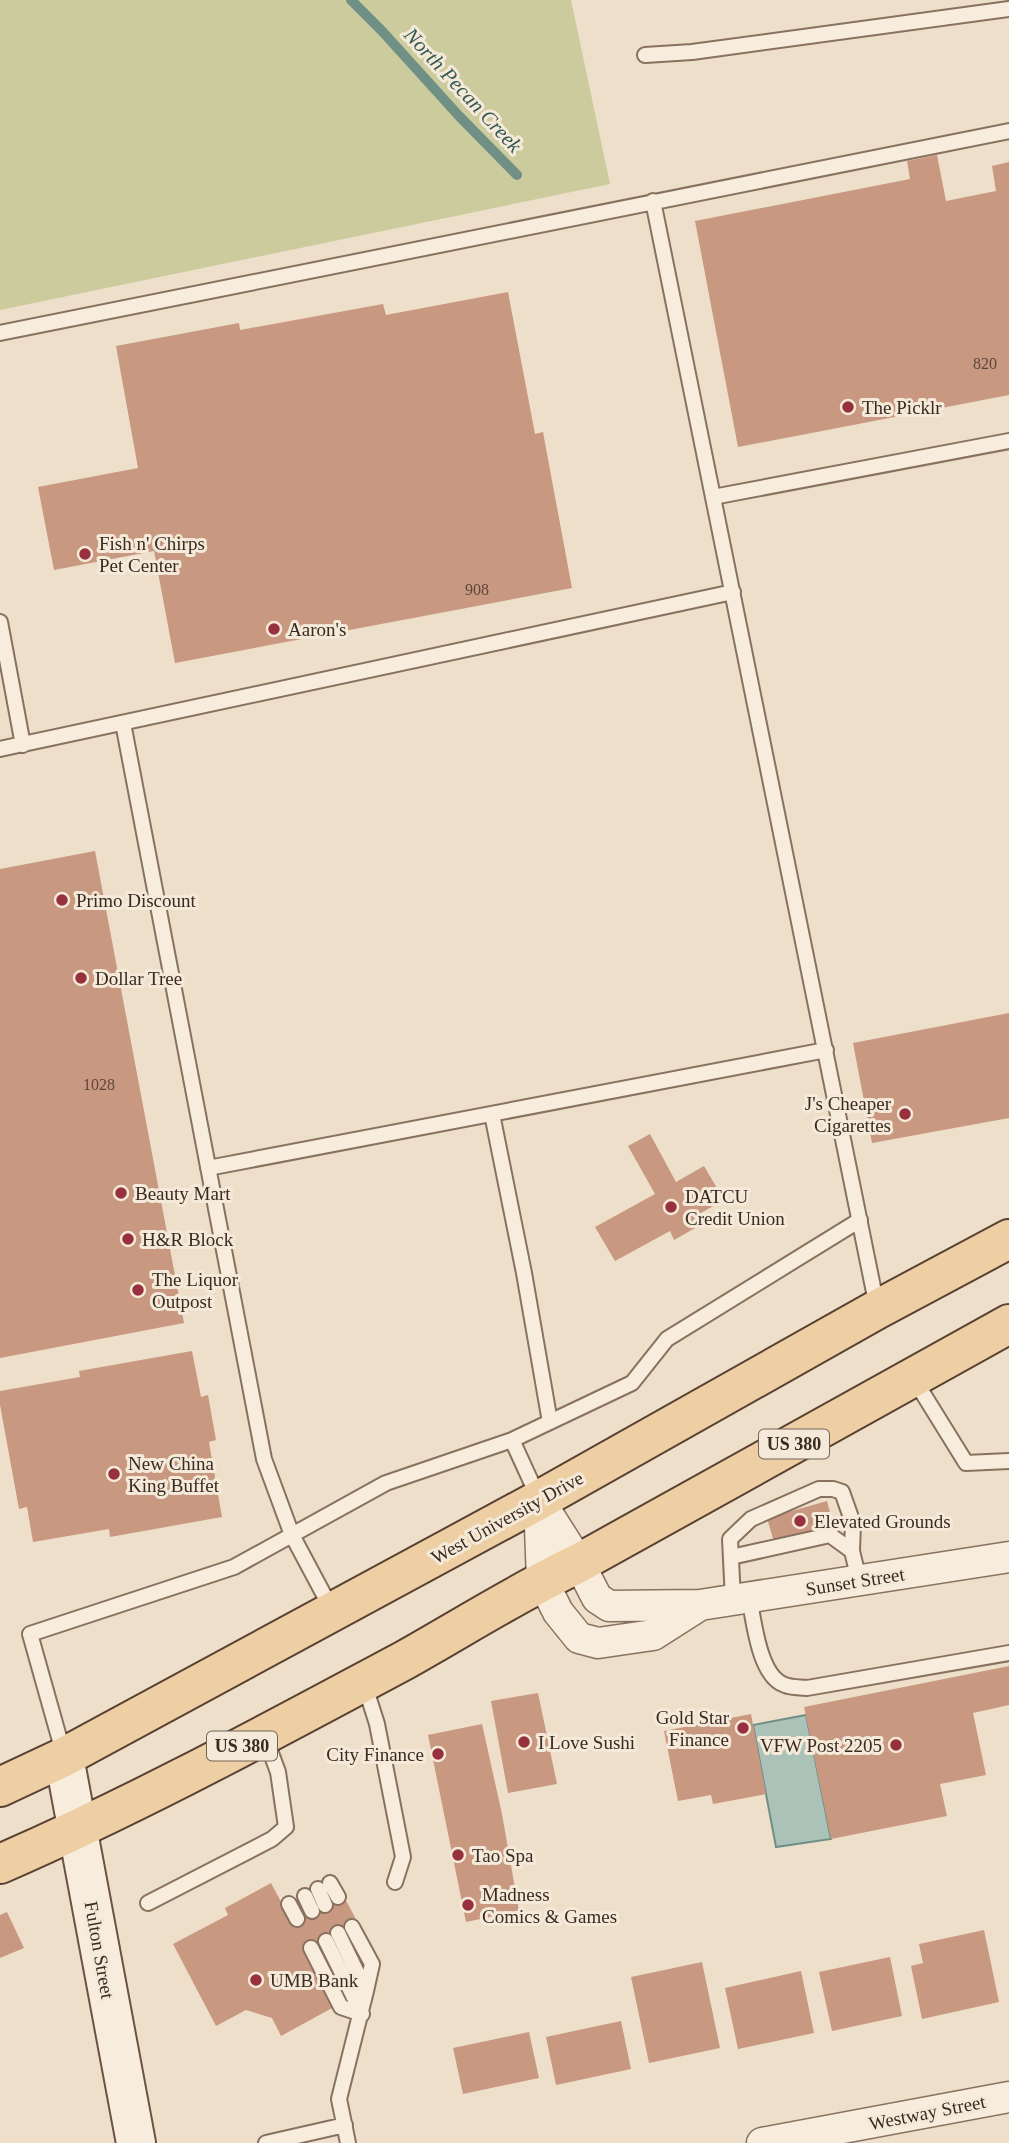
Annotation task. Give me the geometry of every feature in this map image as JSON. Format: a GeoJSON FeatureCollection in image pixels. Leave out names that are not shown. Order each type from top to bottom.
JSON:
{"type":"FeatureCollection","features":[{"type":"Feature","properties":{"kind":"main road","name":"West University Drive"},"geometry":{"type":"LineString","coordinates":[[0,1787],[64,1757],[333,1612],[1009,1239]]}},
{"type":"Feature","properties":{"kind":"main road","name":"US 380"},"geometry":{"type":"LineString","coordinates":[[0,1864],[78,1830],[264,1735],[1009,1324]]}},
{"type":"Feature","properties":{"kind":"street","name":"Sunset Street"},"geometry":{"type":"LineString","coordinates":[[539,1500],[579,1563],[597,1598],[608,1606],[700,1605],[1009,1557]]}},
{"type":"Feature","properties":{"kind":"street","name":"Sunset Street"},"geometry":{"type":"LineString","coordinates":[[539,1500],[542,1580],[558,1612],[579,1639],[598,1643],[653,1635],[700,1605]]}},
{"type":"Feature","properties":{"kind":"street","name":"Fulton Street"},"geometry":{"type":"LineString","coordinates":[[64,1757],[136,2143]]}},
{"type":"Feature","properties":{"kind":"street","name":"Westway Street"},"geometry":{"type":"LineString","coordinates":[[762,2143],[1009,2097]]}},
{"type":"Feature","properties":{"kind":"lane"},"geometry":{"type":"LineString","coordinates":[[645,55],[692,52],[1009,9]]}},
{"type":"Feature","properties":{"kind":"lane"},"geometry":{"type":"LineString","coordinates":[[0,333],[1009,131]]}},
{"type":"Feature","properties":{"kind":"lane"},"geometry":{"type":"LineString","coordinates":[[653,201],[878,1309]]}},
{"type":"Feature","properties":{"kind":"lane"},"geometry":{"type":"LineString","coordinates":[[713,497],[1009,441]]}},
{"type":"Feature","properties":{"kind":"lane"},"geometry":{"type":"LineString","coordinates":[[0,749],[733,592]]}},
{"type":"Feature","properties":{"kind":"lane"},"geometry":{"type":"LineString","coordinates":[[0,622],[23,744]]}},
{"type":"Feature","properties":{"kind":"lane"},"geometry":{"type":"LineString","coordinates":[[123,723],[264,1460],[292,1535],[333,1612]]}},
{"type":"Feature","properties":{"kind":"lane"},"geometry":{"type":"LineString","coordinates":[[208,1168],[826,1050]]}},
{"type":"Feature","properties":{"kind":"lane"},"geometry":{"type":"LineString","coordinates":[[492,1114],[551,1422]]}},
{"type":"Feature","properties":{"kind":"lane"},"geometry":{"type":"LineString","coordinates":[[64,1757],[30,1634],[234,1567],[386,1483],[512,1440],[632,1383],[667,1339],[860,1220]]}},
{"type":"Feature","properties":{"kind":"lane"},"geometry":{"type":"LineString","coordinates":[[913,1377],[966,1463],[1009,1461]]}},
{"type":"Feature","properties":{"kind":"lane"},"geometry":{"type":"LineString","coordinates":[[512,1440],[539,1500]]}},
{"type":"Feature","properties":{"kind":"lane"},"geometry":{"type":"LineString","coordinates":[[859,1580],[852,1551],[853,1523],[842,1492],[833,1489],[819,1489],[751,1519],[730,1539],[731,1557],[741,1598],[761,1654],[768,1672],[783,1685],[807,1688],[1009,1653]]}},
{"type":"Feature","properties":{"kind":"lane"},"geometry":{"type":"LineString","coordinates":[[731,1557],[830,1535],[852,1551]]}},
{"type":"Feature","properties":{"kind":"lane"},"geometry":{"type":"LineString","coordinates":[[364,1681],[377,1724],[403,1857],[395,1882]]}},
{"type":"Feature","properties":{"kind":"lane"},"geometry":{"type":"LineString","coordinates":[[148,1903],[272,1839],[286,1827],[278,1772],[264,1735]]}},
{"type":"Feature","properties":{"kind":"lane"},"geometry":{"type":"LineString","coordinates":[[317,1889],[325,1904],[317,1889]]}},
{"type":"Feature","properties":{"kind":"lane"},"geometry":{"type":"LineString","coordinates":[[289,1904],[297,1919]]}},
{"type":"Feature","properties":{"kind":"lane"},"geometry":{"type":"LineString","coordinates":[[348,2143],[339,2099],[362,2014],[372,1964],[352,1927]]}},
{"type":"Feature","properties":{"kind":"lane"},"geometry":{"type":"LineString","coordinates":[[362,2014],[332,1937],[366,1991]]}},
{"type":"Feature","properties":{"kind":"lane"},"geometry":{"type":"LineString","coordinates":[[311,1948],[341,2007],[362,2014]]}},
{"type":"Feature","properties":{"kind":"lane"},"geometry":{"type":"LineString","coordinates":[[266,2143],[345,2125]]}},
{"type":"Feature","properties":{"kind":"green space"},"geometry":{"type":"Polygon","coordinates":[[[0,0],[571,0],[610,184],[0,310],[0,0]]]}},
{"type":"Feature","properties":{"kind":"shaded area"},"geometry":{"type":"Polygon","coordinates":[[[806,1715],[831,1839],[776,1847],[753,1725],[806,1715]]]}},
{"type":"Feature","properties":{"kind":"building"},"geometry":{"type":"Polygon","coordinates":[[[937,155],[946,201],[996,191],[992,166],[1009,162],[1009,395],[738,447],[695,221],[910,179],[907,161],[937,155]]]}},
{"type":"Feature","properties":{"kind":"building"},"geometry":{"type":"Polygon","coordinates":[[[508,292],[535,434],[543,432],[572,588],[175,663],[154,551],[54,570],[38,487],[138,468],[116,346],[239,323],[240,330],[383,304],[386,315],[508,292]]]}},
{"type":"Feature","properties":{"kind":"building"},"geometry":{"type":"Polygon","coordinates":[[[95,851],[184,1323],[0,1358],[0,869],[95,851]]]}},
{"type":"Feature","properties":{"kind":"building"},"geometry":{"type":"Polygon","coordinates":[[[1009,1013],[1009,1118],[872,1143],[853,1043],[1009,1013]]]}},
{"type":"Feature","properties":{"kind":"building","name":"DATCU Credit Union"},"geometry":{"type":"Polygon","coordinates":[[[650,1134],[676,1182],[704,1166],[724,1200],[699,1214],[704,1223],[674,1240],[670,1231],[615,1261],[595,1227],[655,1194],[628,1146],[650,1134]]]}},
{"type":"Feature","properties":{"kind":"building","name":"New China King Buffet"},"geometry":{"type":"Polygon","coordinates":[[[192,1351],[201,1397],[208,1395],[216,1440],[209,1442],[222,1517],[110,1537],[109,1529],[33,1542],[27,1507],[19,1509],[0,1405],[0,1391],[80,1377],[79,1371],[192,1351]]]}},
{"type":"Feature","properties":{"kind":"building","name":"Elevated Grounds"},"geometry":{"type":"Polygon","coordinates":[[[827,1501],[833,1524],[774,1542],[767,1518],[827,1501]]]}},
{"type":"Feature","properties":{"kind":"building","name":"VFW Post 2205"},"geometry":{"type":"Polygon","coordinates":[[[1009,1666],[1009,1705],[973,1713],[986,1775],[940,1784],[947,1816],[831,1839],[804,1707],[1009,1666]]]}},
{"type":"Feature","properties":{"kind":"building","name":"I Love Sushi"},"geometry":{"type":"Polygon","coordinates":[[[538,1693],[557,1784],[508,1793],[491,1701],[538,1693]]]}},
{"type":"Feature","properties":{"kind":"building"},"geometry":{"type":"Polygon","coordinates":[[[751,1714],[766,1794],[713,1804],[711,1795],[678,1801],[664,1731],[751,1714]]]}},
{"type":"Feature","properties":{"kind":"building"},"geometry":{"type":"Polygon","coordinates":[[[482,1724],[502,1814],[519,1911],[466,1922],[428,1735],[482,1724]]]}},
{"type":"Feature","properties":{"kind":"building","name":"UMB Bank"},"geometry":{"type":"Polygon","coordinates":[[[271,1883],[292,1922],[343,1895],[358,1923],[304,1952],[334,2007],[281,2036],[272,2018],[246,2010],[216,2026],[173,1944],[228,1915],[225,1908],[271,1883]]]}},
{"type":"Feature","properties":{"kind":"building"},"geometry":{"type":"Polygon","coordinates":[[[7,1912],[24,1948],[0,1958],[0,1915],[7,1912]]]}},
{"type":"Feature","properties":{"kind":"building"},"geometry":{"type":"Polygon","coordinates":[[[984,1930],[999,2002],[922,2019],[911,1966],[923,1963],[919,1944],[984,1930]]]}},
{"type":"Feature","properties":{"kind":"building"},"geometry":{"type":"Polygon","coordinates":[[[890,1957],[902,2016],[832,2031],[819,1972],[890,1957]]]}},
{"type":"Feature","properties":{"kind":"building"},"geometry":{"type":"Polygon","coordinates":[[[702,1962],[720,2048],[649,2063],[631,1977],[702,1962]]]}},
{"type":"Feature","properties":{"kind":"building"},"geometry":{"type":"Polygon","coordinates":[[[801,1971],[814,2033],[738,2049],[725,1988],[801,1971]]]}},
{"type":"Feature","properties":{"kind":"building"},"geometry":{"type":"Polygon","coordinates":[[[621,2021],[631,2069],[556,2085],[546,2037],[621,2021]]]}},
{"type":"Feature","properties":{"kind":"building"},"geometry":{"type":"Polygon","coordinates":[[[529,2032],[539,2078],[463,2094],[453,2048],[529,2032]]]}},
{"type":"Feature","properties":{"kind":"waterway","name":"North Pecan Creek"},"geometry":{"type":"LineString","coordinates":[[351,0],[517,175]]}},
{"type":"Feature","properties":{"kind":"place","name":"The Picklr"},"geometry":{"type":"Point","coordinates":[848,407]}},
{"type":"Feature","properties":{"kind":"place","name":"Fish n' Chirps Pet Center"},"geometry":{"type":"Point","coordinates":[85,554]}},
{"type":"Feature","properties":{"kind":"place","name":"Aaron's"},"geometry":{"type":"Point","coordinates":[274,629]}},
{"type":"Feature","properties":{"kind":"place","name":"Primo Discount"},"geometry":{"type":"Point","coordinates":[62,900]}},
{"type":"Feature","properties":{"kind":"place","name":"Dollar Tree"},"geometry":{"type":"Point","coordinates":[81,978]}},
{"type":"Feature","properties":{"kind":"place","name":"J's Cheaper Cigarettes"},"geometry":{"type":"Point","coordinates":[905,1114]}},
{"type":"Feature","properties":{"kind":"place","name":"Beauty Mart"},"geometry":{"type":"Point","coordinates":[121,1193]}},
{"type":"Feature","properties":{"kind":"place","name":"DATCU Credit Union"},"geometry":{"type":"Point","coordinates":[671,1207]}},
{"type":"Feature","properties":{"kind":"place","name":"H&R Block"},"geometry":{"type":"Point","coordinates":[128,1239]}},
{"type":"Feature","properties":{"kind":"place","name":"The Liquor Outpost"},"geometry":{"type":"Point","coordinates":[138,1290]}},
{"type":"Feature","properties":{"kind":"place","name":"New China King Buffet"},"geometry":{"type":"Point","coordinates":[114,1474]}},
{"type":"Feature","properties":{"kind":"place","name":"Elevated Grounds"},"geometry":{"type":"Point","coordinates":[800,1521]}},
{"type":"Feature","properties":{"kind":"place","name":"Gold Star Finance"},"geometry":{"type":"Point","coordinates":[743,1728]}},
{"type":"Feature","properties":{"kind":"place","name":"I Love Sushi"},"geometry":{"type":"Point","coordinates":[524,1742]}},
{"type":"Feature","properties":{"kind":"place","name":"VFW Post 2205"},"geometry":{"type":"Point","coordinates":[896,1745]}},
{"type":"Feature","properties":{"kind":"place","name":"City Finance"},"geometry":{"type":"Point","coordinates":[438,1754]}},
{"type":"Feature","properties":{"kind":"place","name":"Tao Spa"},"geometry":{"type":"Point","coordinates":[458,1855]}},
{"type":"Feature","properties":{"kind":"place","name":"Madness Comics & Games"},"geometry":{"type":"Point","coordinates":[468,1905]}},
{"type":"Feature","properties":{"kind":"place","name":"UMB Bank"},"geometry":{"type":"Point","coordinates":[256,1980]}}]}
